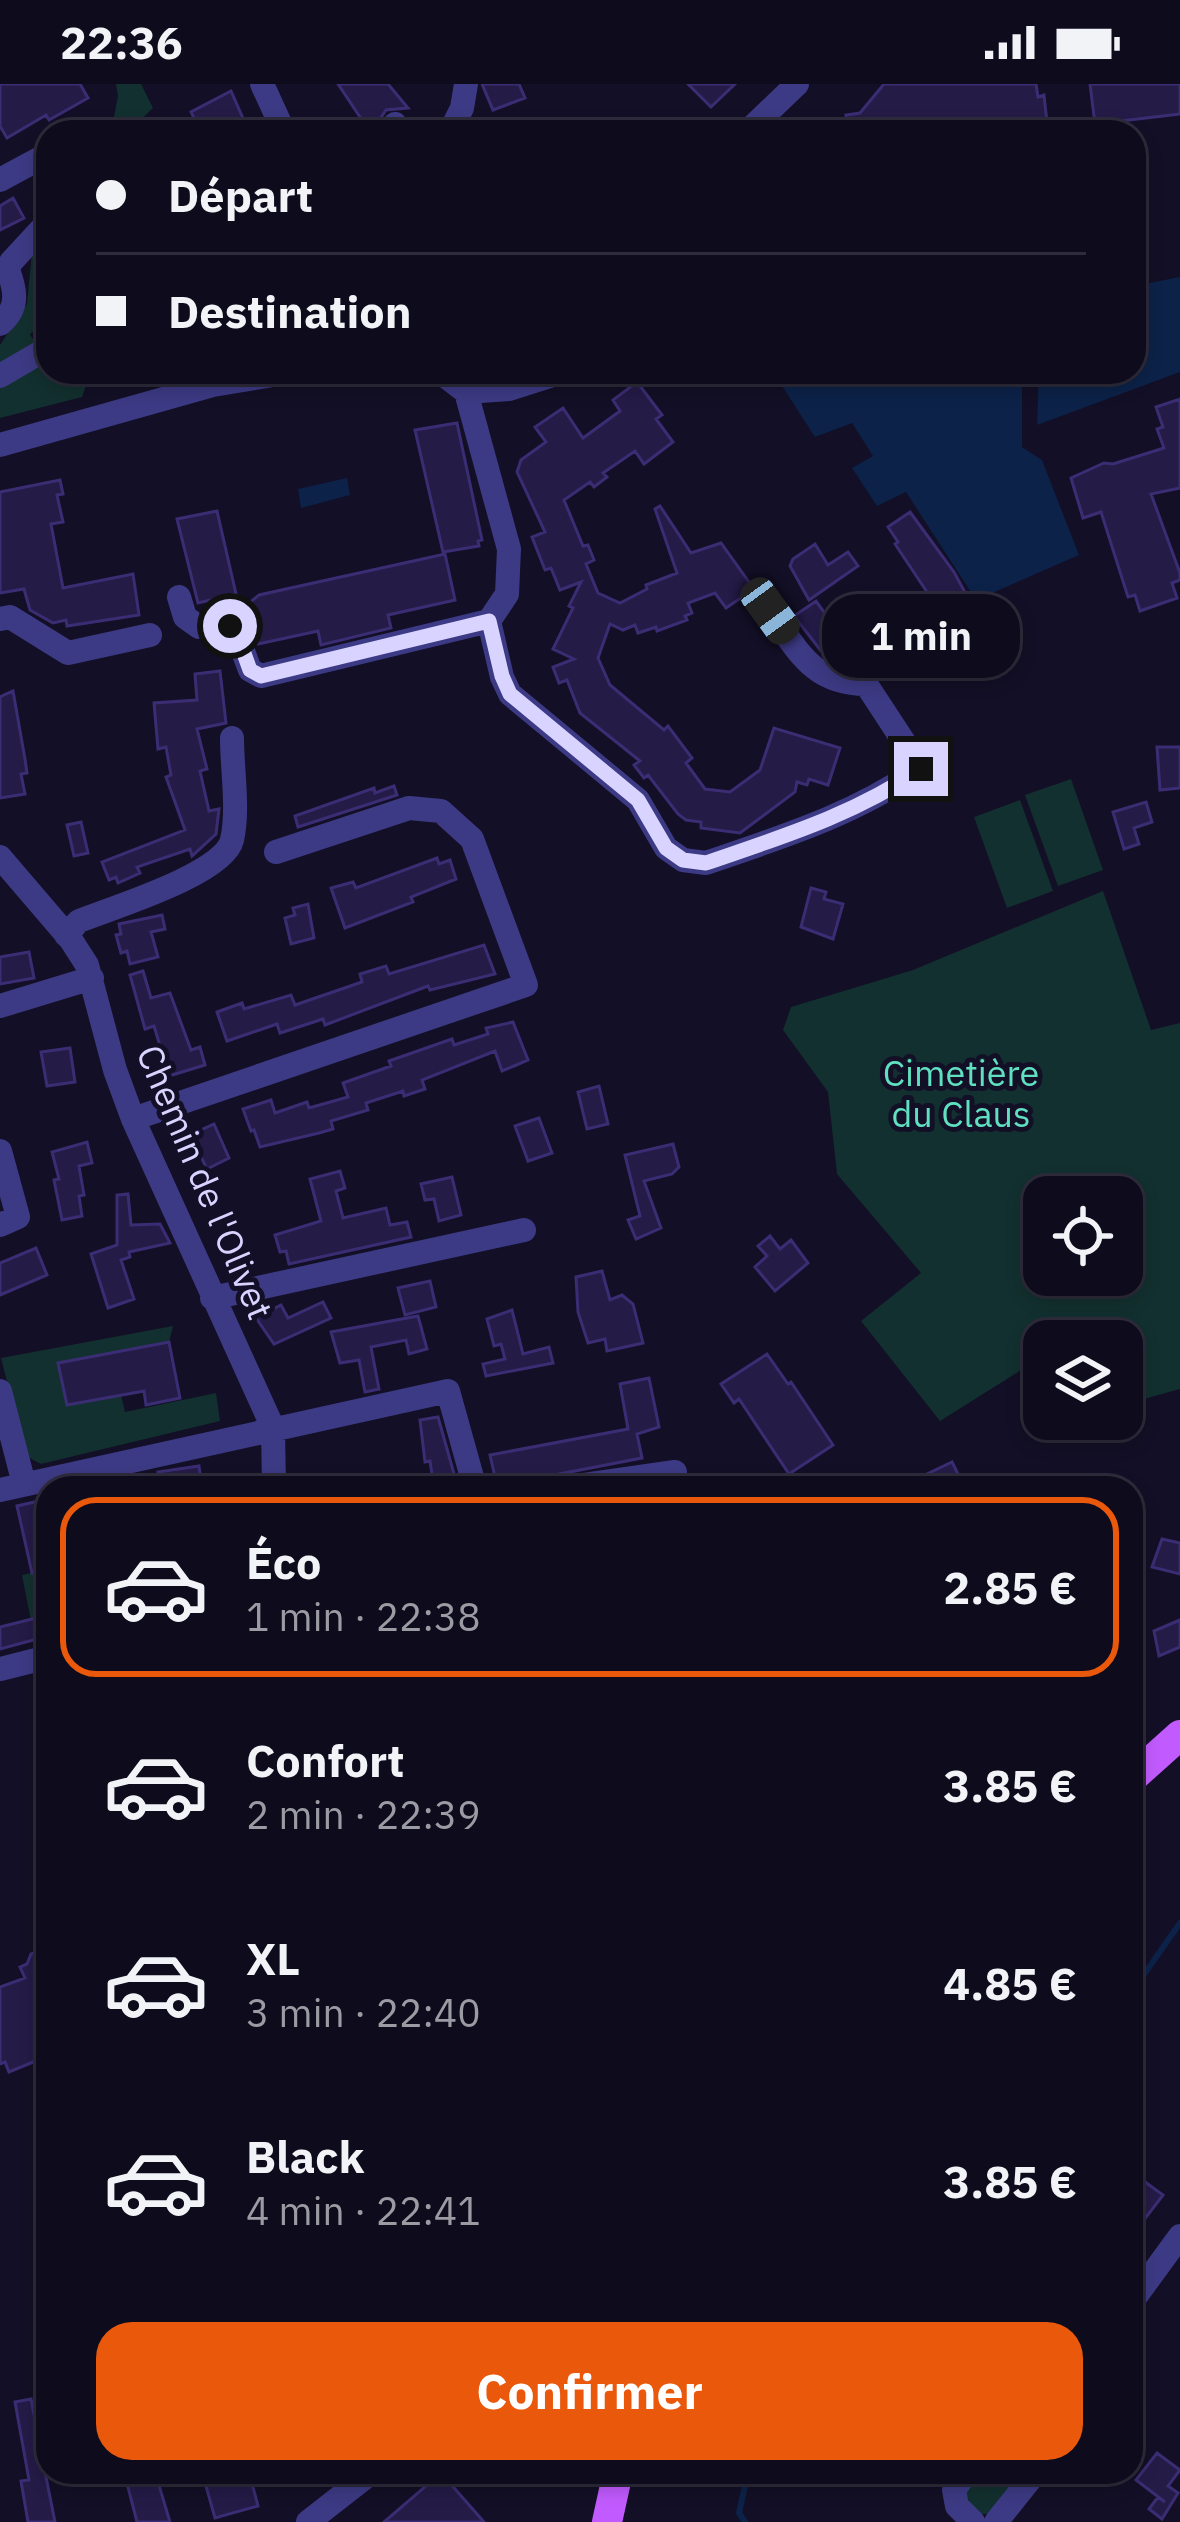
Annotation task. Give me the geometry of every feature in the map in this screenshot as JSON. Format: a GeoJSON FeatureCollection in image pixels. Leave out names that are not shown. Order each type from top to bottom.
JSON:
{"type":"FeatureCollection","features":[{"type":"Feature","properties":{"kind":"main road"},"geometry":{"type":"LineString","coordinates":[[1143,1768],[1180,1735]]}},
{"type":"Feature","properties":{"kind":"main road"},"geometry":{"type":"LineString","coordinates":[[608,2522],[616,2484]]}},
{"type":"Feature","properties":{"kind":"street"},"geometry":{"type":"LineString","coordinates":[[262,84],[278,120]]}},
{"type":"Feature","properties":{"kind":"street"},"geometry":{"type":"LineString","coordinates":[[456,120],[466,84]]}},
{"type":"Feature","properties":{"kind":"street"},"geometry":{"type":"LineString","coordinates":[[760,120],[797,84]]}},
{"type":"Feature","properties":{"kind":"street"},"geometry":{"type":"LineString","coordinates":[[0,180],[36,160]]}},
{"type":"Feature","properties":{"kind":"street"},"geometry":{"type":"LineString","coordinates":[[0,324],[9,316],[16,293],[4,273],[36,236]]}},
{"type":"Feature","properties":{"kind":"street"},"geometry":{"type":"LineString","coordinates":[[0,376],[36,355]]}},
{"type":"Feature","properties":{"kind":"street"},"geometry":{"type":"LineString","coordinates":[[0,445],[208,384]]}},
{"type":"Feature","properties":{"kind":"street"},"geometry":{"type":"LineString","coordinates":[[179,597],[184,617],[199,627],[230,626],[250,670],[261,676],[489,621],[507,594],[509,549],[466,392],[456,384]]}},
{"type":"Feature","properties":{"kind":"street"},"geometry":{"type":"LineString","coordinates":[[466,392],[525,384]]}},
{"type":"Feature","properties":{"kind":"street"},"geometry":{"type":"LineString","coordinates":[[489,621],[510,694],[638,800],[666,848],[683,860],[706,863],[842,815],[921,769],[866,684],[838,684],[807,662],[770,611]]}},
{"type":"Feature","properties":{"kind":"street"},"geometry":{"type":"LineString","coordinates":[[0,619],[10,617],[68,652],[150,635]]}},
{"type":"Feature","properties":{"kind":"street"},"geometry":{"type":"LineString","coordinates":[[66,934],[79,921],[188,878],[219,860],[232,844],[232,738]]}},
{"type":"Feature","properties":{"kind":"street"},"geometry":{"type":"LineString","coordinates":[[134,1119],[526,986],[472,838],[441,811],[409,808],[276,852]]}},
{"type":"Feature","properties":{"kind":"street","name":"Chemin de l'Olivet"},"geometry":{"type":"LineString","coordinates":[[0,857],[66,934],[92,978],[115,1070],[134,1119],[273,1428],[274,1476]]}},
{"type":"Feature","properties":{"kind":"street"},"geometry":{"type":"LineString","coordinates":[[0,1006],[92,978]]}},
{"type":"Feature","properties":{"kind":"street"},"geometry":{"type":"LineString","coordinates":[[0,1151],[18,1217],[0,1225]]}},
{"type":"Feature","properties":{"kind":"street"},"geometry":{"type":"LineString","coordinates":[[212,1298],[524,1230]]}},
{"type":"Feature","properties":{"kind":"street"},"geometry":{"type":"LineString","coordinates":[[0,1391],[12,1487]]}},
{"type":"Feature","properties":{"kind":"street"},"geometry":{"type":"LineString","coordinates":[[61,1476],[448,1391],[472,1476]]}},
{"type":"Feature","properties":{"kind":"street"},"geometry":{"type":"LineString","coordinates":[[647,1476],[675,1472]]}},
{"type":"Feature","properties":{"kind":"street"},"geometry":{"type":"LineString","coordinates":[[0,1669],[36,1660]]}},
{"type":"Feature","properties":{"kind":"street"},"geometry":{"type":"LineString","coordinates":[[1143,2287],[1180,2236]]}},
{"type":"Feature","properties":{"kind":"street"},"geometry":{"type":"LineString","coordinates":[[308,2522],[357,2484]]}},
{"type":"Feature","properties":{"kind":"street"},"geometry":{"type":"LineString","coordinates":[[958,2484],[954,2490],[957,2506],[973,2522]]}},
{"type":"Feature","properties":{"kind":"street"},"geometry":{"type":"LineString","coordinates":[[996,2522],[1026,2484]]}},
{"type":"Feature","properties":{"kind":"green space"},"geometry":{"type":"Polygon","coordinates":[[[116,84],[141,84],[153,108],[140,120],[113,120],[116,84]]]}},
{"type":"Feature","properties":{"kind":"green space"},"geometry":{"type":"Polygon","coordinates":[[[36,248],[36,330],[30,334],[36,348],[0,370],[0,345],[27,304],[36,248]]]}},
{"type":"Feature","properties":{"kind":"green space"},"geometry":{"type":"Polygon","coordinates":[[[36,366],[36,384],[87,384],[82,397],[0,418],[0,388],[36,366]]]}},
{"type":"Feature","properties":{"kind":"green space"},"geometry":{"type":"Polygon","coordinates":[[[1071,779],[1103,870],[1058,886],[1025,795],[1071,779]]]}},
{"type":"Feature","properties":{"kind":"green space"},"geometry":{"type":"Polygon","coordinates":[[[1020,800],[1053,891],[1007,908],[974,817],[1020,800]]]}},
{"type":"Feature","properties":{"kind":"green space","name":"Cimetière du Claus"},"geometry":{"type":"Polygon","coordinates":[[[1103,891],[1151,1030],[1180,1023],[1180,1389],[1143,1399],[1143,1320],[1023,1320],[1023,1370],[940,1421],[861,1321],[921,1273],[837,1174],[828,1092],[783,1030],[791,1007],[913,970],[1103,891]]]}},
{"type":"Feature","properties":{"kind":"green space"},"geometry":{"type":"Polygon","coordinates":[[[173,1326],[169,1342],[58,1363],[67,1404],[121,1395],[125,1412],[216,1393],[220,1421],[41,1464],[26,1456],[1,1358],[173,1326]]]}},
{"type":"Feature","properties":{"kind":"green space"},"geometry":{"type":"Polygon","coordinates":[[[36,1572],[36,1621],[31,1621],[22,1575],[36,1572]]]}},
{"type":"Feature","properties":{"kind":"green space"},"geometry":{"type":"Polygon","coordinates":[[[969,2484],[1018,2484],[994,2514],[980,2514],[964,2496],[969,2484]]]}},
{"type":"Feature","properties":{"kind":"water"},"geometry":{"type":"Polygon","coordinates":[[[1180,277],[1180,372],[1037,425],[1039,384],[1146,384],[1146,284],[1180,277]]]}},
{"type":"Feature","properties":{"kind":"water"},"geometry":{"type":"Polygon","coordinates":[[[781,384],[1022,384],[1022,447],[1042,460],[1079,555],[976,600],[906,492],[877,506],[852,468],[873,456],[852,423],[815,437],[781,384]]]}},
{"type":"Feature","properties":{"kind":"water"},"geometry":{"type":"Polygon","coordinates":[[[347,478],[350,495],[301,508],[298,489],[347,478]]]}},
{"type":"Feature","properties":{"kind":"building"},"geometry":{"type":"Polygon","coordinates":[[[0,84],[80,84],[88,98],[7,138],[0,126],[0,84]]]}},
{"type":"Feature","properties":{"kind":"building"},"geometry":{"type":"Polygon","coordinates":[[[338,84],[388,84],[408,108],[386,110],[380,120],[362,120],[338,84]]]}},
{"type":"Feature","properties":{"kind":"building"},"geometry":{"type":"Polygon","coordinates":[[[482,84],[519,84],[525,98],[493,110],[482,84]]]}},
{"type":"Feature","properties":{"kind":"building"},"geometry":{"type":"Polygon","coordinates":[[[688,84],[735,84],[711,107],[688,84]]]}},
{"type":"Feature","properties":{"kind":"building"},"geometry":{"type":"Polygon","coordinates":[[[884,84],[1036,84],[1038,97],[1044,95],[1047,120],[847,120],[846,115],[860,113],[884,84]]]}},
{"type":"Feature","properties":{"kind":"building"},"geometry":{"type":"Polygon","coordinates":[[[1090,84],[1180,84],[1180,114],[1094,120],[1090,84]]]}},
{"type":"Feature","properties":{"kind":"building"},"geometry":{"type":"Polygon","coordinates":[[[231,91],[244,120],[195,120],[191,112],[231,91]]]}},
{"type":"Feature","properties":{"kind":"building"},"geometry":{"type":"Polygon","coordinates":[[[13,198],[24,218],[0,230],[0,206],[13,198]]]}},
{"type":"Feature","properties":{"kind":"building"},"geometry":{"type":"Polygon","coordinates":[[[639,384],[662,415],[656,419],[673,442],[644,464],[635,451],[603,473],[607,477],[594,487],[590,482],[564,500],[594,560],[586,564],[598,593],[620,603],[647,589],[646,585],[677,573],[655,509],[660,506],[691,553],[721,543],[754,589],[726,608],[715,593],[688,603],[692,613],[685,616],[687,620],[657,631],[656,627],[638,633],[635,625],[623,630],[610,624],[598,658],[610,685],[664,730],[668,726],[692,758],[686,763],[705,789],[730,792],[760,770],[774,728],[840,748],[828,785],[809,779],[807,785],[797,782],[795,792],[740,833],[701,828],[701,822],[678,814],[648,775],[644,778],[634,765],[640,761],[580,713],[567,680],[559,683],[553,667],[574,659],[553,649],[581,582],[560,590],[551,568],[545,570],[532,537],[545,532],[517,472],[521,460],[546,442],[535,427],[563,408],[583,438],[620,411],[613,400],[639,384]]]}},
{"type":"Feature","properties":{"kind":"building"},"geometry":{"type":"Polygon","coordinates":[[[1180,399],[1180,488],[1151,494],[1180,573],[1180,580],[1172,583],[1177,598],[1140,611],[1135,595],[1128,597],[1101,512],[1083,518],[1071,478],[1104,463],[1164,448],[1156,407],[1180,399]]]}},
{"type":"Feature","properties":{"kind":"building"},"geometry":{"type":"Polygon","coordinates":[[[457,423],[482,540],[479,546],[443,552],[415,430],[457,423]]]}},
{"type":"Feature","properties":{"kind":"building"},"geometry":{"type":"Polygon","coordinates":[[[60,480],[63,494],[57,495],[63,522],[51,524],[63,588],[133,574],[139,615],[67,626],[66,620],[53,623],[30,610],[24,589],[0,593],[0,492],[60,480]]]}},
{"type":"Feature","properties":{"kind":"building"},"geometry":{"type":"Polygon","coordinates":[[[217,511],[236,594],[198,603],[177,519],[217,511]]]}},
{"type":"Feature","properties":{"kind":"building"},"geometry":{"type":"Polygon","coordinates":[[[910,512],[954,572],[974,609],[927,633],[930,637],[912,650],[909,645],[874,667],[839,663],[821,651],[794,616],[816,601],[842,637],[866,641],[933,601],[888,527],[910,512]]]}},
{"type":"Feature","properties":{"kind":"building"},"geometry":{"type":"Polygon","coordinates":[[[815,544],[828,565],[848,552],[858,566],[809,600],[790,566],[815,544]]]}},
{"type":"Feature","properties":{"kind":"building"},"geometry":{"type":"Polygon","coordinates":[[[445,554],[455,600],[388,615],[391,628],[321,645],[318,631],[258,644],[246,620],[243,608],[259,595],[445,554]]]}},
{"type":"Feature","properties":{"kind":"building"},"geometry":{"type":"Polygon","coordinates":[[[220,671],[226,723],[197,729],[207,769],[200,771],[209,811],[219,809],[216,834],[192,856],[190,849],[137,867],[140,873],[118,883],[116,877],[109,880],[102,862],[185,830],[166,777],[171,775],[166,747],[158,749],[154,703],[197,700],[195,674],[220,671]]]}},
{"type":"Feature","properties":{"kind":"building"},"geometry":{"type":"Polygon","coordinates":[[[13,691],[27,773],[21,774],[25,794],[0,798],[0,697],[13,691]]]}},
{"type":"Feature","properties":{"kind":"building"},"geometry":{"type":"Polygon","coordinates":[[[1157,747],[1180,747],[1180,788],[1160,790],[1157,747]]]}},
{"type":"Feature","properties":{"kind":"building"},"geometry":{"type":"Polygon","coordinates":[[[394,786],[397,795],[298,827],[295,816],[374,788],[375,793],[394,786]]]}},
{"type":"Feature","properties":{"kind":"building"},"geometry":{"type":"Polygon","coordinates":[[[1146,802],[1152,822],[1134,828],[1139,844],[1124,849],[1113,812],[1146,802]]]}},
{"type":"Feature","properties":{"kind":"building"},"geometry":{"type":"Polygon","coordinates":[[[81,822],[88,853],[74,856],[67,825],[81,822]]]}},
{"type":"Feature","properties":{"kind":"building"},"geometry":{"type":"Polygon","coordinates":[[[437,858],[439,864],[450,860],[456,879],[411,897],[413,902],[345,928],[331,888],[353,882],[356,888],[437,858]]]}},
{"type":"Feature","properties":{"kind":"building"},"geometry":{"type":"Polygon","coordinates":[[[811,888],[826,892],[824,899],[843,904],[833,939],[801,927],[811,888]]]}},
{"type":"Feature","properties":{"kind":"building"},"geometry":{"type":"Polygon","coordinates":[[[308,904],[314,938],[291,944],[285,918],[295,915],[293,908],[308,904]]]}},
{"type":"Feature","properties":{"kind":"building"},"geometry":{"type":"Polygon","coordinates":[[[162,915],[165,929],[151,932],[158,957],[130,964],[116,935],[121,934],[119,924],[162,915]]]}},
{"type":"Feature","properties":{"kind":"building"},"geometry":{"type":"Polygon","coordinates":[[[484,945],[495,974],[430,990],[428,986],[325,1025],[323,1019],[280,1033],[277,1024],[227,1041],[217,1012],[291,995],[295,1005],[362,982],[360,974],[386,966],[389,974],[484,945]]]}},
{"type":"Feature","properties":{"kind":"building"},"geometry":{"type":"Polygon","coordinates":[[[29,952],[34,978],[0,984],[0,957],[29,952]]]}},
{"type":"Feature","properties":{"kind":"building"},"geometry":{"type":"Polygon","coordinates":[[[143,971],[151,998],[170,993],[191,1050],[200,1047],[205,1065],[169,1076],[154,1026],[145,1029],[130,975],[143,971]]]}},
{"type":"Feature","properties":{"kind":"building"},"geometry":{"type":"Polygon","coordinates":[[[513,1022],[528,1060],[502,1071],[495,1051],[422,1080],[425,1089],[366,1103],[368,1110],[331,1121],[333,1129],[260,1147],[251,1131],[243,1109],[271,1100],[275,1113],[307,1102],[309,1108],[348,1097],[343,1083],[391,1066],[389,1061],[452,1039],[454,1045],[488,1034],[486,1028],[513,1022]]]}},
{"type":"Feature","properties":{"kind":"building"},"geometry":{"type":"Polygon","coordinates":[[[70,1048],[75,1082],[47,1086],[41,1052],[70,1048]]]}},
{"type":"Feature","properties":{"kind":"building"},"geometry":{"type":"Polygon","coordinates":[[[599,1086],[608,1124],[587,1129],[578,1092],[599,1086]]]}},
{"type":"Feature","properties":{"kind":"building"},"geometry":{"type":"Polygon","coordinates":[[[539,1118],[552,1153],[528,1161],[515,1126],[539,1118]]]}},
{"type":"Feature","properties":{"kind":"building"},"geometry":{"type":"Polygon","coordinates":[[[214,1124],[229,1158],[207,1169],[190,1135],[214,1124]]]}},
{"type":"Feature","properties":{"kind":"building"},"geometry":{"type":"Polygon","coordinates":[[[87,1142],[92,1163],[79,1166],[82,1216],[62,1220],[52,1152],[87,1142]]]}},
{"type":"Feature","properties":{"kind":"building"},"geometry":{"type":"Polygon","coordinates":[[[673,1144],[679,1167],[672,1174],[644,1181],[661,1228],[636,1239],[628,1220],[640,1216],[625,1155],[673,1144]]]}},
{"type":"Feature","properties":{"kind":"building"},"geometry":{"type":"Polygon","coordinates":[[[340,1171],[345,1188],[336,1191],[343,1218],[386,1208],[390,1225],[407,1222],[411,1237],[289,1264],[275,1235],[321,1221],[310,1179],[340,1171]]]}},
{"type":"Feature","properties":{"kind":"building"},"geometry":{"type":"Polygon","coordinates":[[[452,1177],[461,1215],[439,1221],[434,1199],[425,1200],[421,1184],[452,1177]]]}},
{"type":"Feature","properties":{"kind":"building"},"geometry":{"type":"Polygon","coordinates":[[[128,1194],[131,1225],[160,1224],[170,1243],[129,1252],[130,1257],[121,1260],[134,1299],[108,1308],[91,1254],[117,1245],[117,1195],[128,1194]]]}},
{"type":"Feature","properties":{"kind":"building"},"geometry":{"type":"Polygon","coordinates":[[[770,1236],[780,1249],[791,1240],[808,1263],[775,1291],[755,1267],[767,1256],[758,1246],[770,1236]]]}},
{"type":"Feature","properties":{"kind":"building"},"geometry":{"type":"Polygon","coordinates":[[[36,1248],[47,1275],[0,1295],[0,1263],[36,1248]]]}},
{"type":"Feature","properties":{"kind":"building"},"geometry":{"type":"Polygon","coordinates":[[[602,1271],[610,1300],[622,1295],[633,1304],[643,1343],[607,1351],[605,1339],[588,1343],[578,1312],[576,1277],[602,1271]]]}},
{"type":"Feature","properties":{"kind":"building"},"geometry":{"type":"Polygon","coordinates":[[[430,1281],[436,1307],[405,1315],[398,1288],[430,1281]]]}},
{"type":"Feature","properties":{"kind":"building"},"geometry":{"type":"Polygon","coordinates":[[[323,1302],[331,1318],[274,1344],[256,1318],[281,1305],[288,1318],[323,1302]]]}},
{"type":"Feature","properties":{"kind":"building"},"geometry":{"type":"Polygon","coordinates":[[[512,1310],[523,1354],[549,1347],[553,1363],[486,1376],[483,1364],[505,1359],[501,1344],[494,1346],[487,1319],[512,1310]]]}},
{"type":"Feature","properties":{"kind":"building"},"geometry":{"type":"Polygon","coordinates":[[[418,1316],[427,1349],[409,1354],[406,1340],[371,1347],[379,1389],[365,1392],[359,1360],[340,1363],[331,1332],[418,1316]]]}},
{"type":"Feature","properties":{"kind":"building"},"geometry":{"type":"Polygon","coordinates":[[[169,1342],[180,1398],[146,1405],[144,1391],[67,1405],[58,1363],[169,1342]]]}},
{"type":"Feature","properties":{"kind":"building"},"geometry":{"type":"Polygon","coordinates":[[[767,1354],[833,1445],[789,1474],[739,1399],[734,1403],[721,1384],[767,1354]]]}},
{"type":"Feature","properties":{"kind":"building"},"geometry":{"type":"Polygon","coordinates":[[[649,1378],[659,1427],[637,1434],[642,1458],[549,1476],[495,1476],[490,1455],[628,1429],[620,1384],[649,1378]]]}},
{"type":"Feature","properties":{"kind":"building"},"geometry":{"type":"Polygon","coordinates":[[[438,1417],[455,1476],[432,1476],[430,1461],[425,1462],[420,1420],[438,1417]]]}},
{"type":"Feature","properties":{"kind":"building"},"geometry":{"type":"Polygon","coordinates":[[[952,1462],[959,1476],[923,1476],[952,1462]]]}},
{"type":"Feature","properties":{"kind":"building"},"geometry":{"type":"Polygon","coordinates":[[[199,1466],[200,1476],[158,1476],[158,1472],[199,1466]]]}},
{"type":"Feature","properties":{"kind":"building"},"geometry":{"type":"Polygon","coordinates":[[[36,1502],[36,1572],[32,1573],[17,1506],[36,1502]]]}},
{"type":"Feature","properties":{"kind":"building"},"geometry":{"type":"Polygon","coordinates":[[[1162,1539],[1180,1543],[1180,1574],[1152,1567],[1162,1539]]]}},
{"type":"Feature","properties":{"kind":"building"},"geometry":{"type":"Polygon","coordinates":[[[36,1618],[36,1639],[0,1649],[0,1627],[36,1618]]]}},
{"type":"Feature","properties":{"kind":"building"},"geometry":{"type":"Polygon","coordinates":[[[1180,1620],[1180,1647],[1159,1656],[1154,1631],[1180,1620]]]}},
{"type":"Feature","properties":{"kind":"building"},"geometry":{"type":"Polygon","coordinates":[[[36,1952],[36,2061],[9,2072],[5,2062],[0,2064],[0,1987],[25,1978],[20,1967],[36,1952]]]}},
{"type":"Feature","properties":{"kind":"building"},"geometry":{"type":"Polygon","coordinates":[[[1143,2180],[1163,2195],[1143,2221],[1143,2180]]]}},
{"type":"Feature","properties":{"kind":"building"},"geometry":{"type":"Polygon","coordinates":[[[31,2399],[36,2484],[48,2484],[55,2522],[28,2522],[21,2481],[29,2480],[15,2402],[31,2399]]]}},
{"type":"Feature","properties":{"kind":"building"},"geometry":{"type":"Polygon","coordinates":[[[1157,2453],[1180,2470],[1168,2486],[1178,2493],[1162,2519],[1149,2509],[1158,2497],[1165,2502],[1141,2484],[1143,2471],[1157,2453]]]}},
{"type":"Feature","properties":{"kind":"building"},"geometry":{"type":"Polygon","coordinates":[[[127,2484],[159,2484],[170,2522],[137,2522],[127,2484]]]}},
{"type":"Feature","properties":{"kind":"building"},"geometry":{"type":"Polygon","coordinates":[[[205,2484],[252,2484],[258,2506],[215,2518],[205,2484]]]}},
{"type":"Feature","properties":{"kind":"building"},"geometry":{"type":"Polygon","coordinates":[[[428,2484],[451,2484],[484,2522],[384,2522],[428,2484]]]}},
{"type":"Feature","properties":{"kind":"waterway"},"geometry":{"type":"LineString","coordinates":[[1143,1976],[1180,1923]]}},
{"type":"Feature","properties":{"kind":"waterway"},"geometry":{"type":"LineString","coordinates":[[745,2484],[739,2513],[745,2522]]}},
{"type":"Feature","properties":{"kind":"route"},"geometry":{"type":"LineString","coordinates":[[230,626],[250,670],[261,676],[489,621],[510,694],[638,800],[666,848],[683,860],[706,863],[842,815],[921,769]]}}]}
